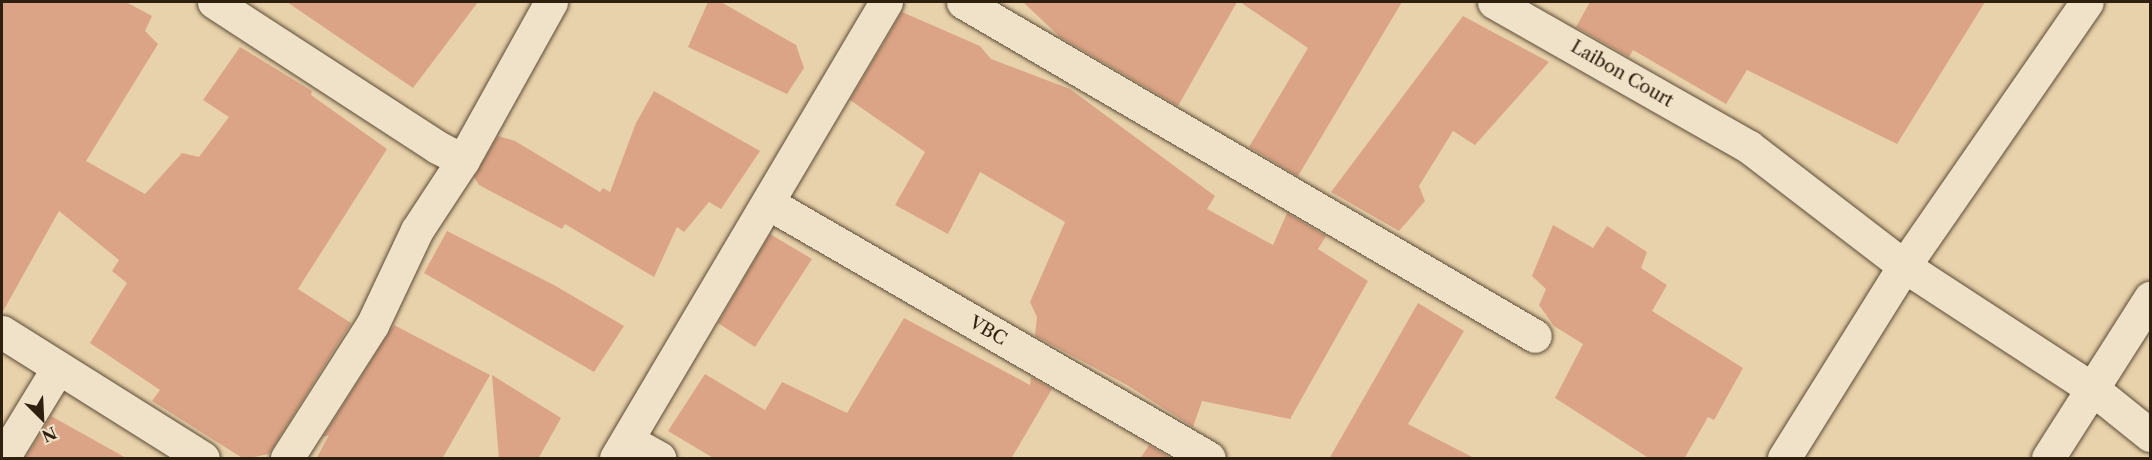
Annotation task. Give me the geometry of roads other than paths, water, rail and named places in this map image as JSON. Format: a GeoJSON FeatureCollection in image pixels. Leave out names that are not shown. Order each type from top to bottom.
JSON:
{"type":"FeatureCollection","features":[{"type":"Feature","properties":{"kind":"street"},"geometry":{"type":"LineString","coordinates":[[214,2],[437,147],[463,160]]}},
{"type":"Feature","properties":{"kind":"street"},"geometry":{"type":"LineString","coordinates":[[287,459],[372,325],[417,230],[463,160],[551,2]]}},
{"type":"Feature","properties":{"kind":"street"},"geometry":{"type":"LineString","coordinates":[[659,459],[622,449],[886,2]]}},
{"type":"Feature","properties":{"kind":"street"},"geometry":{"type":"LineString","coordinates":[[963,2],[1534,336]]}},
{"type":"Feature","properties":{"kind":"street","name":"Laibon Court"},"geometry":{"type":"LineString","coordinates":[[1494,2],[1749,147],[1904,266],[2094,390],[2151,435]]}},
{"type":"Feature","properties":{"kind":"street"},"geometry":{"type":"LineString","coordinates":[[1784,459],[1904,266],[2086,2]]}},
{"type":"Feature","properties":{"kind":"street","name":"VBC"},"geometry":{"type":"LineString","coordinates":[[768,203],[1209,459]]}},
{"type":"Feature","properties":{"kind":"street"},"geometry":{"type":"LineString","coordinates":[[2048,459],[2151,298]]}},
{"type":"Feature","properties":{"kind":"street"},"geometry":{"type":"LineString","coordinates":[[2,332],[203,459]]}},
{"type":"Feature","properties":{"kind":"street"},"geometry":{"type":"LineString","coordinates":[[3,459],[58,368]]}}]}
